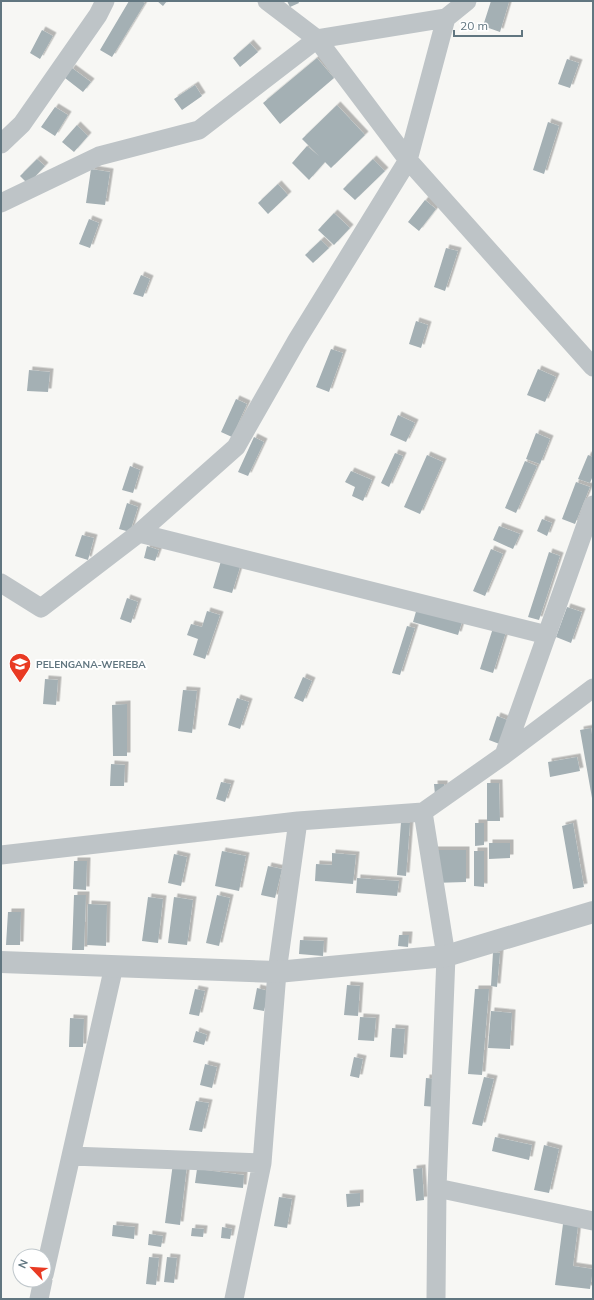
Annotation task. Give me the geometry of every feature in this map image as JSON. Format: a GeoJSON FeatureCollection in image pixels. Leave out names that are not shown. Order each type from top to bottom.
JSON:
{"type":"FeatureCollection","features":[{"type":"Feature","properties":{"kind":"street"},"geometry":{"type":"LineString","coordinates":[[1,144],[22,124],[98,15],[105,1]]}},
{"type":"Feature","properties":{"kind":"street"},"geometry":{"type":"LineString","coordinates":[[267,1],[317,39],[408,160],[593,367]]}},
{"type":"Feature","properties":{"kind":"street"},"geometry":{"type":"LineString","coordinates":[[1,203],[99,156],[200,130],[317,39],[446,18],[467,1]]}},
{"type":"Feature","properties":{"kind":"street"},"geometry":{"type":"LineString","coordinates":[[1,583],[41,608],[139,533],[236,447],[297,340],[408,160],[446,18]]}},
{"type":"Feature","properties":{"kind":"street"},"geometry":{"type":"LineString","coordinates":[[504,755],[593,505]]}},
{"type":"Feature","properties":{"kind":"street"},"geometry":{"type":"LineString","coordinates":[[139,533],[547,635]]}},
{"type":"Feature","properties":{"kind":"street"},"geometry":{"type":"LineString","coordinates":[[1,855],[298,821],[424,812],[504,755],[593,688]]}},
{"type":"Feature","properties":{"kind":"street"},"geometry":{"type":"LineString","coordinates":[[424,812],[446,956],[437,1188],[436,1299]]}},
{"type":"Feature","properties":{"kind":"street"},"geometry":{"type":"LineString","coordinates":[[234,1299],[262,1163],[276,972],[298,821]]}},
{"type":"Feature","properties":{"kind":"street"},"geometry":{"type":"LineString","coordinates":[[1,962],[276,972],[446,956],[593,912]]}},
{"type":"Feature","properties":{"kind":"street"},"geometry":{"type":"LineString","coordinates":[[50,1248],[114,966]]}},
{"type":"Feature","properties":{"kind":"street"},"geometry":{"type":"LineString","coordinates":[[71,1156],[262,1163]]}},
{"type":"Feature","properties":{"kind":"street"},"geometry":{"type":"LineString","coordinates":[[437,1188],[593,1221]]}},
{"type":"Feature","properties":{"kind":"street"},"geometry":{"type":"LineString","coordinates":[[39,1299],[41,1288]]}},
{"type":"Feature","properties":{"kind":"building"},"geometry":{"type":"Polygon","coordinates":[[[129,1],[141,1],[145,3],[112,57],[100,50],[129,1]]]}},
{"type":"Feature","properties":{"kind":"building"},"geometry":{"type":"Polygon","coordinates":[[[157,1],[167,1],[163,6],[157,1]]]}},
{"type":"Feature","properties":{"kind":"building"},"geometry":{"type":"Polygon","coordinates":[[[287,1],[298,1],[299,3],[290,7],[287,1]]]}},
{"type":"Feature","properties":{"kind":"building"},"geometry":{"type":"Polygon","coordinates":[[[491,1],[509,2],[500,32],[483,26],[491,1]]]}},
{"type":"Feature","properties":{"kind":"building"},"geometry":{"type":"Polygon","coordinates":[[[42,30],[53,36],[40,59],[30,53],[42,30]]]}},
{"type":"Feature","properties":{"kind":"building"},"geometry":{"type":"Polygon","coordinates":[[[250,43],[258,52],[240,67],[233,58],[250,43]]]}},
{"type":"Feature","properties":{"kind":"building"},"geometry":{"type":"Polygon","coordinates":[[[317,58],[334,78],[280,124],[263,103],[317,58]]]}},
{"type":"Feature","properties":{"kind":"building"},"geometry":{"type":"Polygon","coordinates":[[[567,59],[579,63],[570,88],[558,84],[567,59]]]}},
{"type":"Feature","properties":{"kind":"building"},"geometry":{"type":"Polygon","coordinates":[[[72,68],[91,82],[83,92],[65,78],[72,68]]]}},
{"type":"Feature","properties":{"kind":"building"},"geometry":{"type":"Polygon","coordinates":[[[195,85],[202,96],[182,110],[174,99],[195,85]]]}},
{"type":"Feature","properties":{"kind":"building"},"geometry":{"type":"Polygon","coordinates":[[[337,105],[365,135],[331,168],[325,162],[309,180],[292,163],[307,146],[319,156],[302,139],[337,105]]]}},
{"type":"Feature","properties":{"kind":"building"},"geometry":{"type":"Polygon","coordinates":[[[55,107],[68,115],[55,136],[41,127],[55,107]]]}},
{"type":"Feature","properties":{"kind":"building"},"geometry":{"type":"Polygon","coordinates":[[[548,122],[559,126],[544,174],[533,170],[548,122]]]}},
{"type":"Feature","properties":{"kind":"building"},"geometry":{"type":"Polygon","coordinates":[[[77,125],[88,136],[74,152],[62,142],[77,125]]]}},
{"type":"Feature","properties":{"kind":"building"},"geometry":{"type":"Polygon","coordinates":[[[37,159],[45,166],[28,184],[20,176],[37,159]]]}},
{"type":"Feature","properties":{"kind":"building"},"geometry":{"type":"Polygon","coordinates":[[[373,159],[385,171],[355,200],[343,189],[373,159]]]}},
{"type":"Feature","properties":{"kind":"building"},"geometry":{"type":"Polygon","coordinates":[[[91,169],[110,172],[105,205],[86,203],[91,169]]]}},
{"type":"Feature","properties":{"kind":"building"},"geometry":{"type":"Polygon","coordinates":[[[278,184],[288,195],[268,214],[258,203],[278,184]]]}},
{"type":"Feature","properties":{"kind":"building"},"geometry":{"type":"Polygon","coordinates":[[[425,200],[436,209],[419,231],[408,222],[425,200]]]}},
{"type":"Feature","properties":{"kind":"building"},"geometry":{"type":"Polygon","coordinates":[[[334,213],[350,228],[334,245],[318,230],[334,213]]]}},
{"type":"Feature","properties":{"kind":"building"},"geometry":{"type":"Polygon","coordinates":[[[89,219],[99,223],[90,248],[79,244],[89,219]]]}},
{"type":"Feature","properties":{"kind":"building"},"geometry":{"type":"Polygon","coordinates":[[[321,240],[329,248],[313,263],[305,255],[321,240]]]}},
{"type":"Feature","properties":{"kind":"building"},"geometry":{"type":"Polygon","coordinates":[[[446,248],[458,251],[445,291],[434,287],[446,248]]]}},
{"type":"Feature","properties":{"kind":"building"},"geometry":{"type":"Polygon","coordinates":[[[141,275],[150,279],[143,297],[133,294],[141,275]]]}},
{"type":"Feature","properties":{"kind":"building"},"geometry":{"type":"Polygon","coordinates":[[[416,321],[428,325],[421,348],[409,344],[416,321]]]}},
{"type":"Feature","properties":{"kind":"building"},"geometry":{"type":"Polygon","coordinates":[[[331,349],[343,353],[329,392],[316,387],[331,349]]]}},
{"type":"Feature","properties":{"kind":"building"},"geometry":{"type":"Polygon","coordinates":[[[538,369],[556,377],[545,402],[527,395],[538,369]]]}},
{"type":"Feature","properties":{"kind":"building"},"geometry":{"type":"Polygon","coordinates":[[[29,370],[50,372],[48,392],[27,391],[29,370]]]}},
{"type":"Feature","properties":{"kind":"building"},"geometry":{"type":"Polygon","coordinates":[[[236,399],[247,404],[232,437],[221,432],[236,399]]]}},
{"type":"Feature","properties":{"kind":"building"},"geometry":{"type":"Polygon","coordinates":[[[398,415],[415,423],[406,442],[390,435],[398,415]]]}},
{"type":"Feature","properties":{"kind":"building"},"geometry":{"type":"Polygon","coordinates":[[[536,433],[550,439],[540,464],[526,459],[536,433]]]}},
{"type":"Feature","properties":{"kind":"building"},"geometry":{"type":"Polygon","coordinates":[[[254,437],[264,442],[248,476],[238,472],[254,437]]]}},
{"type":"Feature","properties":{"kind":"building"},"geometry":{"type":"Polygon","coordinates":[[[395,453],[403,456],[389,487],[381,483],[395,453]]]}},
{"type":"Feature","properties":{"kind":"building"},"geometry":{"type":"Polygon","coordinates":[[[427,455],[443,462],[420,514],[404,507],[427,455]]]}},
{"type":"Feature","properties":{"kind":"building"},"geometry":{"type":"Polygon","coordinates":[[[588,455],[593,457],[593,475],[590,483],[578,479],[588,455]]]}},
{"type":"Feature","properties":{"kind":"building"},"geometry":{"type":"Polygon","coordinates":[[[525,461],[537,466],[516,513],[505,508],[525,461]]]}},
{"type":"Feature","properties":{"kind":"building"},"geometry":{"type":"Polygon","coordinates":[[[130,466],[140,470],[133,493],[122,490],[130,466]]]}},
{"type":"Feature","properties":{"kind":"building"},"geometry":{"type":"Polygon","coordinates":[[[351,471],[372,480],[363,501],[352,496],[355,487],[345,482],[351,471]]]}},
{"type":"Feature","properties":{"kind":"building"},"geometry":{"type":"Polygon","coordinates":[[[576,482],[590,487],[575,524],[562,519],[576,482]]]}},
{"type":"Feature","properties":{"kind":"building"},"geometry":{"type":"Polygon","coordinates":[[[127,503],[138,507],[130,532],[119,529],[127,503]]]}},
{"type":"Feature","properties":{"kind":"building"},"geometry":{"type":"Polygon","coordinates":[[[542,519],[552,523],[547,536],[537,531],[542,519]]]}},
{"type":"Feature","properties":{"kind":"building"},"geometry":{"type":"Polygon","coordinates":[[[499,526],[520,534],[513,549],[493,540],[499,526]]]}},
{"type":"Feature","properties":{"kind":"building"},"geometry":{"type":"Polygon","coordinates":[[[82,535],[94,538],[88,560],[75,556],[82,535]]]}},
{"type":"Feature","properties":{"kind":"building"},"geometry":{"type":"Polygon","coordinates":[[[147,546],[159,550],[155,561],[144,558],[147,546]]]}},
{"type":"Feature","properties":{"kind":"building"},"geometry":{"type":"Polygon","coordinates":[[[491,549],[503,554],[485,596],[473,591],[491,549]]]}},
{"type":"Feature","properties":{"kind":"building"},"geometry":{"type":"Polygon","coordinates":[[[549,552],[560,556],[539,620],[528,617],[549,552]]]}},
{"type":"Feature","properties":{"kind":"building"},"geometry":{"type":"Polygon","coordinates":[[[221,561],[240,567],[232,593],[213,588],[221,561]]]}},
{"type":"Feature","properties":{"kind":"building"},"geometry":{"type":"Polygon","coordinates":[[[127,598],[138,602],[131,623],[120,619],[127,598]]]}},
{"type":"Feature","properties":{"kind":"building"},"geometry":{"type":"Polygon","coordinates":[[[567,607],[582,612],[571,643],[556,637],[567,607]]]}},
{"type":"Feature","properties":{"kind":"building"},"geometry":{"type":"Polygon","coordinates":[[[417,608],[462,622],[458,635],[413,622],[417,608]]]}},
{"type":"Feature","properties":{"kind":"building"},"geometry":{"type":"Polygon","coordinates":[[[207,611],[220,615],[205,659],[193,655],[198,639],[187,635],[191,624],[202,627],[207,611]]]}},
{"type":"Feature","properties":{"kind":"building"},"geometry":{"type":"Polygon","coordinates":[[[407,626],[415,628],[400,675],[392,673],[407,626]]]}},
{"type":"Feature","properties":{"kind":"building"},"geometry":{"type":"Polygon","coordinates":[[[493,628],[506,632],[493,673],[480,669],[493,628]]]}},
{"type":"Feature","properties":{"kind":"building"},"geometry":{"type":"Polygon","coordinates":[[[303,677],[312,681],[303,702],[294,698],[303,677]]]}},
{"type":"Feature","properties":{"kind":"building"},"geometry":{"type":"Polygon","coordinates":[[[45,679],[58,680],[56,705],[43,704],[45,679]]]}},
{"type":"Feature","properties":{"kind":"building"},"geometry":{"type":"Polygon","coordinates":[[[183,690],[197,691],[192,733],[178,731],[183,690]]]}},
{"type":"Feature","properties":{"kind":"building"},"geometry":{"type":"Polygon","coordinates":[[[237,698],[249,702],[240,729],[228,725],[237,698]]]}},
{"type":"Feature","properties":{"kind":"building"},"geometry":{"type":"Polygon","coordinates":[[[127,704],[127,756],[113,756],[112,705],[127,704]]]}},
{"type":"Feature","properties":{"kind":"building"},"geometry":{"type":"Polygon","coordinates":[[[497,716],[510,721],[502,745],[489,740],[497,716]]]}},
{"type":"Feature","properties":{"kind":"building"},"geometry":{"type":"Polygon","coordinates":[[[591,728],[593,741],[592,798],[580,730],[591,728]]]}},
{"type":"Feature","properties":{"kind":"building"},"geometry":{"type":"Polygon","coordinates":[[[577,757],[580,771],[550,777],[548,762],[577,757]]]}},
{"type":"Feature","properties":{"kind":"building"},"geometry":{"type":"Polygon","coordinates":[[[111,764],[125,765],[124,786],[110,786],[111,764]]]}},
{"type":"Feature","properties":{"kind":"building"},"geometry":{"type":"Polygon","coordinates":[[[221,782],[231,784],[225,802],[216,799],[221,782]]]}},
{"type":"Feature","properties":{"kind":"building"},"geometry":{"type":"Polygon","coordinates":[[[487,783],[499,783],[500,821],[487,821],[487,783]]]}},
{"type":"Feature","properties":{"kind":"building"},"geometry":{"type":"Polygon","coordinates":[[[434,784],[444,784],[445,794],[435,795],[434,784]]]}},
{"type":"Feature","properties":{"kind":"building"},"geometry":{"type":"Polygon","coordinates":[[[401,822],[410,823],[406,876],[397,875],[401,822]]]}},
{"type":"Feature","properties":{"kind":"building"},"geometry":{"type":"Polygon","coordinates":[[[475,823],[484,823],[484,845],[475,846],[475,823]]]}},
{"type":"Feature","properties":{"kind":"building"},"geometry":{"type":"Polygon","coordinates":[[[573,823],[584,887],[573,889],[562,826],[573,823]]]}},
{"type":"Feature","properties":{"kind":"building"},"geometry":{"type":"Polygon","coordinates":[[[489,843],[510,843],[510,858],[489,859],[489,843]]]}},
{"type":"Feature","properties":{"kind":"building"},"geometry":{"type":"Polygon","coordinates":[[[432,850],[466,850],[466,882],[432,883],[432,850]]]}},
{"type":"Feature","properties":{"kind":"building"},"geometry":{"type":"Polygon","coordinates":[[[222,851],[246,856],[239,891],[215,886],[222,851]]]}},
{"type":"Feature","properties":{"kind":"building"},"geometry":{"type":"Polygon","coordinates":[[[474,851],[484,851],[484,887],[474,886],[474,851]]]}},
{"type":"Feature","properties":{"kind":"building"},"geometry":{"type":"Polygon","coordinates":[[[332,853],[356,855],[353,884],[315,881],[316,864],[332,865],[332,853]]]}},
{"type":"Feature","properties":{"kind":"building"},"geometry":{"type":"Polygon","coordinates":[[[174,854],[187,857],[181,886],[168,883],[174,854]]]}},
{"type":"Feature","properties":{"kind":"building"},"geometry":{"type":"Polygon","coordinates":[[[74,861],[87,861],[86,890],[73,889],[74,861]]]}},
{"type":"Feature","properties":{"kind":"building"},"geometry":{"type":"Polygon","coordinates":[[[268,866],[282,869],[275,898],[261,895],[268,866]]]}},
{"type":"Feature","properties":{"kind":"building"},"geometry":{"type":"Polygon","coordinates":[[[357,878],[399,881],[397,896],[356,893],[357,878]]]}},
{"type":"Feature","properties":{"kind":"building"},"geometry":{"type":"Polygon","coordinates":[[[74,895],[86,895],[84,950],[72,950],[74,895]]]}},
{"type":"Feature","properties":{"kind":"building"},"geometry":{"type":"Polygon","coordinates":[[[217,895],[230,898],[219,946],[206,943],[217,895]]]}},
{"type":"Feature","properties":{"kind":"building"},"geometry":{"type":"Polygon","coordinates":[[[148,897],[163,899],[158,943],[142,941],[148,897]]]}},
{"type":"Feature","properties":{"kind":"building"},"geometry":{"type":"Polygon","coordinates":[[[174,897],[193,900],[187,945],[168,943],[174,897]]]}},
{"type":"Feature","properties":{"kind":"building"},"geometry":{"type":"Polygon","coordinates":[[[88,904],[107,905],[106,946],[87,945],[88,904]]]}},
{"type":"Feature","properties":{"kind":"building"},"geometry":{"type":"Polygon","coordinates":[[[8,912],[21,912],[20,945],[6,945],[8,912]]]}},
{"type":"Feature","properties":{"kind":"building"},"geometry":{"type":"Polygon","coordinates":[[[399,935],[409,935],[408,947],[398,946],[399,935]]]}},
{"type":"Feature","properties":{"kind":"building"},"geometry":{"type":"Polygon","coordinates":[[[300,940],[324,941],[323,956],[299,954],[300,940]]]}},
{"type":"Feature","properties":{"kind":"building"},"geometry":{"type":"Polygon","coordinates":[[[493,952],[500,953],[497,987],[491,986],[493,952]]]}},
{"type":"Feature","properties":{"kind":"building"},"geometry":{"type":"Polygon","coordinates":[[[347,985],[360,986],[358,1016],[344,1015],[347,985]]]}},
{"type":"Feature","properties":{"kind":"building"},"geometry":{"type":"Polygon","coordinates":[[[257,988],[269,991],[264,1011],[253,1009],[257,988]]]}},
{"type":"Feature","properties":{"kind":"building"},"geometry":{"type":"Polygon","coordinates":[[[195,989],[205,991],[199,1016],[189,1014],[195,989]]]}},
{"type":"Feature","properties":{"kind":"building"},"geometry":{"type":"Polygon","coordinates":[[[475,989],[489,989],[482,1075],[468,1074],[475,989]]]}},
{"type":"Feature","properties":{"kind":"building"},"geometry":{"type":"Polygon","coordinates":[[[491,1011],[512,1013],[510,1049],[488,1048],[491,1011]]]}},
{"type":"Feature","properties":{"kind":"building"},"geometry":{"type":"Polygon","coordinates":[[[360,1017],[376,1018],[374,1041],[358,1040],[360,1017]]]}},
{"type":"Feature","properties":{"kind":"building"},"geometry":{"type":"Polygon","coordinates":[[[70,1018],[84,1019],[83,1047],[69,1047],[70,1018]]]}},
{"type":"Feature","properties":{"kind":"building"},"geometry":{"type":"Polygon","coordinates":[[[392,1028],[405,1029],[403,1058],[390,1057],[392,1028]]]}},
{"type":"Feature","properties":{"kind":"building"},"geometry":{"type":"Polygon","coordinates":[[[196,1031],[207,1035],[204,1045],[193,1042],[196,1031]]]}},
{"type":"Feature","properties":{"kind":"building"},"geometry":{"type":"Polygon","coordinates":[[[354,1057],[363,1059],[359,1078],[350,1076],[354,1057]]]}},
{"type":"Feature","properties":{"kind":"building"},"geometry":{"type":"Polygon","coordinates":[[[205,1064],[217,1067],[212,1088],[200,1085],[205,1064]]]}},
{"type":"Feature","properties":{"kind":"building"},"geometry":{"type":"Polygon","coordinates":[[[484,1077],[494,1079],[482,1126],[472,1124],[484,1077]]]}},
{"type":"Feature","properties":{"kind":"building"},"geometry":{"type":"Polygon","coordinates":[[[426,1078],[438,1079],[436,1107],[424,1106],[426,1078]]]}},
{"type":"Feature","properties":{"kind":"building"},"geometry":{"type":"Polygon","coordinates":[[[196,1101],[209,1103],[202,1132],[189,1130],[196,1101]]]}},
{"type":"Feature","properties":{"kind":"building"},"geometry":{"type":"Polygon","coordinates":[[[495,1137],[532,1145],[529,1160],[492,1151],[495,1137]]]}},
{"type":"Feature","properties":{"kind":"building"},"geometry":{"type":"Polygon","coordinates":[[[544,1145],[559,1149],[549,1193],[534,1190],[544,1145]]]}},
{"type":"Feature","properties":{"kind":"building"},"geometry":{"type":"Polygon","coordinates":[[[173,1163],[187,1165],[180,1225],[165,1223],[173,1163]]]}},
{"type":"Feature","properties":{"kind":"building"},"geometry":{"type":"Polygon","coordinates":[[[422,1168],[424,1200],[416,1201],[413,1169],[422,1168]]]}},
{"type":"Feature","properties":{"kind":"building"},"geometry":{"type":"Polygon","coordinates":[[[197,1169],[244,1175],[243,1188],[195,1183],[197,1169]]]}},
{"type":"Feature","properties":{"kind":"building"},"geometry":{"type":"Polygon","coordinates":[[[360,1193],[360,1206],[347,1207],[346,1194],[360,1193]]]}},
{"type":"Feature","properties":{"kind":"building"},"geometry":{"type":"Polygon","coordinates":[[[279,1197],[292,1199],[287,1228],[274,1226],[279,1197]]]}},
{"type":"Feature","properties":{"kind":"building"},"geometry":{"type":"Polygon","coordinates":[[[563,1224],[578,1226],[573,1266],[593,1269],[590,1289],[555,1285],[563,1224]]]}},
{"type":"Feature","properties":{"kind":"building"},"geometry":{"type":"Polygon","coordinates":[[[113,1225],[135,1227],[134,1239],[112,1236],[113,1225]]]}},
{"type":"Feature","properties":{"kind":"building"},"geometry":{"type":"Polygon","coordinates":[[[222,1227],[232,1229],[230,1239],[221,1238],[222,1227]]]}},
{"type":"Feature","properties":{"kind":"building"},"geometry":{"type":"Polygon","coordinates":[[[192,1228],[204,1229],[203,1237],[191,1236],[192,1228]]]}},
{"type":"Feature","properties":{"kind":"building"},"geometry":{"type":"Polygon","coordinates":[[[149,1234],[163,1236],[161,1247],[148,1245],[149,1234]]]}},
{"type":"Feature","properties":{"kind":"building"},"geometry":{"type":"Polygon","coordinates":[[[149,1257],[159,1258],[156,1285],[146,1284],[149,1257]]]}},
{"type":"Feature","properties":{"kind":"building"},"geometry":{"type":"Polygon","coordinates":[[[167,1257],[177,1258],[174,1283],[164,1282],[167,1257]]]}},
{"type":"Feature","properties":{"kind":"place","name":"PELENGANA-WEREBA"},"geometry":{"type":"Point","coordinates":[20,684]}}]}
